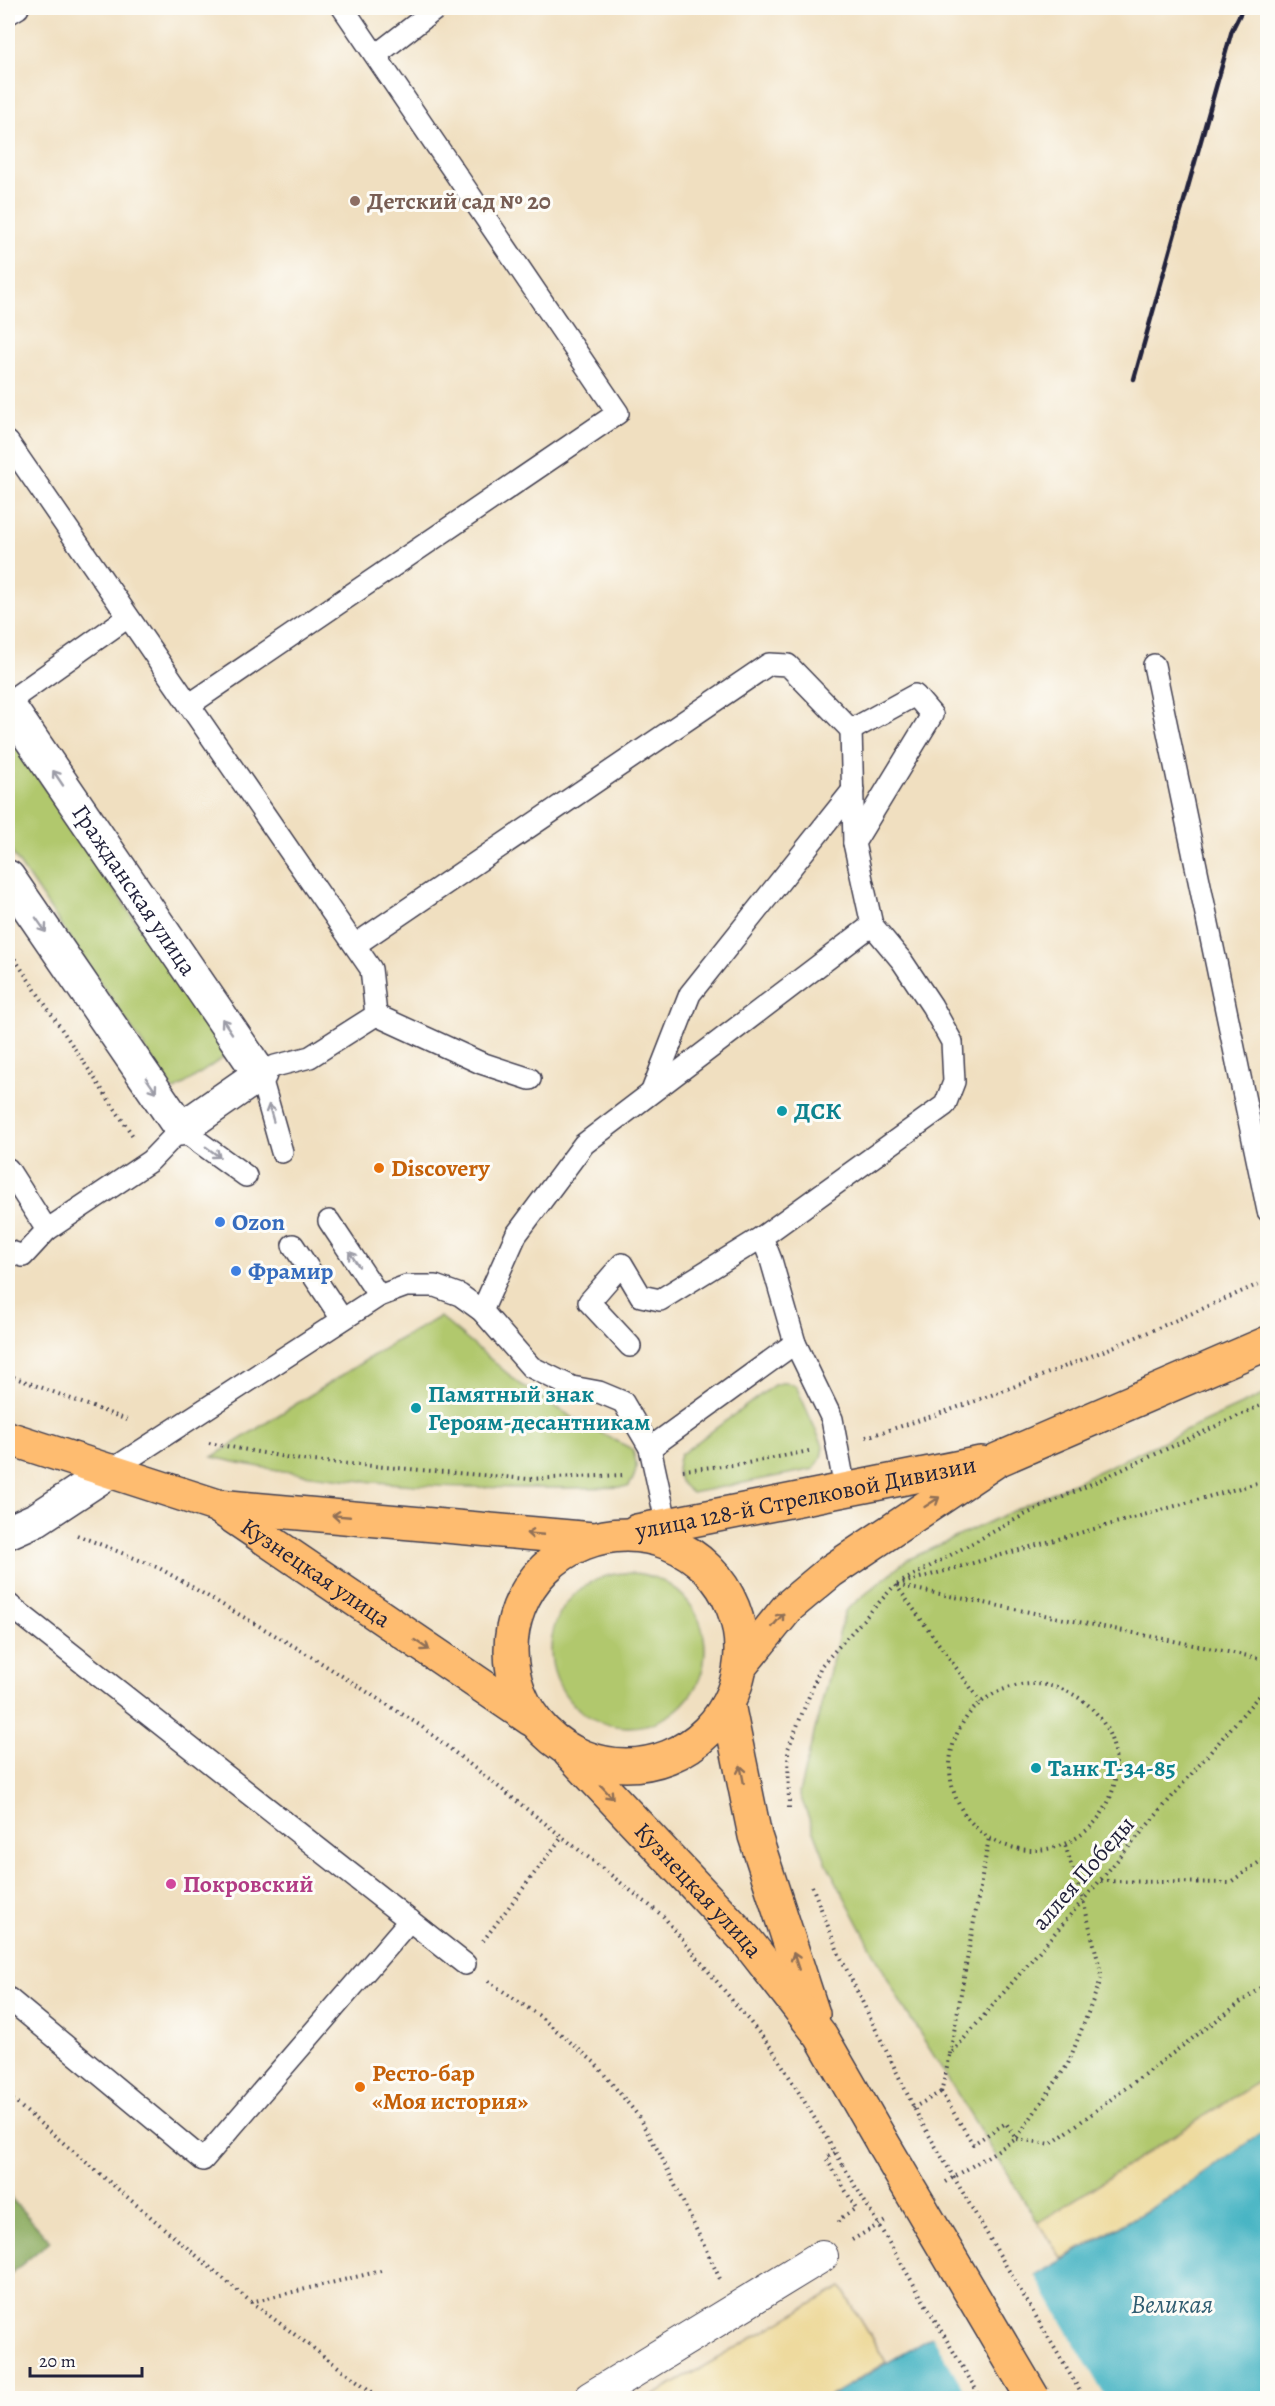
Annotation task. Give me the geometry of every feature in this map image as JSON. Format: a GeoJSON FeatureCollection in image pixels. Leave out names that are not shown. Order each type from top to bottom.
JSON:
{"type":"FeatureCollection","features":[{"type":"Feature","properties":{"kind":"main road","name":"улица 128-й Стрелковой Дивизии"},"geometry":{"type":"LineString","coordinates":[[741,1665],[789,1606],[831,1571],[998,1460],[1268,1342]]}},
{"type":"Feature","properties":{"kind":"main road","name":"Кузнецкая улица"},"geometry":{"type":"LineString","coordinates":[[8,1438],[218,1506],[604,1537]]}},
{"type":"Feature","properties":{"kind":"main road","name":"улица 128-й Стрелковой Дивизии"},"geometry":{"type":"LineString","coordinates":[[604,1537],[998,1460]]}},
{"type":"Feature","properties":{"kind":"main road","name":"Кузнецкая улица"},"geometry":{"type":"LineString","coordinates":[[218,1506],[534,1721]]}},
{"type":"Feature","properties":{"kind":"main road"},"geometry":{"type":"LineString","coordinates":[[640,1535],[665,1541],[688,1553],[709,1569],[724,1590],[735,1613],[741,1639],[741,1665],[728,1704],[714,1726],[670,1757],[644,1764],[609,1764],[591,1761],[567,1750],[534,1721],[515,1685],[510,1644],[513,1624],[529,1587],[541,1571],[565,1552],[604,1537],[640,1535]]}},
{"type":"Feature","properties":{"kind":"main road","name":"Кузнецкая улица"},"geometry":{"type":"LineString","coordinates":[[728,1704],[754,1836],[821,2036]]}},
{"type":"Feature","properties":{"kind":"main road","name":"Кузнецкая улица"},"geometry":{"type":"LineString","coordinates":[[567,1750],[746,1940],[821,2036],[1033,2398]]}},
{"type":"Feature","properties":{"kind":"street","name":"Гражданская улица"},"geometry":{"type":"LineString","coordinates":[[8,703],[260,1074]]}},
{"type":"Feature","properties":{"kind":"street"},"geometry":{"type":"LineString","coordinates":[[10,884],[181,1129],[260,1074]]}},
{"type":"Feature","properties":{"kind":"street"},"geometry":{"type":"LineString","coordinates":[[8,1532],[37,1519],[110,1471]]}},
{"type":"Feature","properties":{"kind":"street"},"geometry":{"type":"LineString","coordinates":[[590,2398],[822,2256]]}},
{"type":"Feature","properties":{"kind":"lane"},"geometry":{"type":"LineString","coordinates":[[8,14],[18,8]]}},
{"type":"Feature","properties":{"kind":"lane"},"geometry":{"type":"LineString","coordinates":[[189,705],[618,413],[343,8]]}},
{"type":"Feature","properties":{"kind":"lane"},"geometry":{"type":"LineString","coordinates":[[376,55],[437,8]]}},
{"type":"Feature","properties":{"kind":"lane"},"geometry":{"type":"LineString","coordinates":[[8,442],[371,969],[376,1015]]}},
{"type":"Feature","properties":{"kind":"lane"},"geometry":{"type":"LineString","coordinates":[[8,703],[128,617]]}},
{"type":"Feature","properties":{"kind":"lane"},"geometry":{"type":"LineString","coordinates":[[355,945],[769,664],[788,665],[850,730],[854,843],[872,925],[902,961],[932,1006],[952,1042],[954,1082],[945,1105],[762,1237],[660,1300],[641,1296],[622,1264],[589,1302],[630,1347]]}},
{"type":"Feature","properties":{"kind":"lane"},"geometry":{"type":"LineString","coordinates":[[1154,665],[1268,1211]]}},
{"type":"Feature","properties":{"kind":"lane"},"geometry":{"type":"LineString","coordinates":[[850,730],[915,695],[932,715],[854,843]]}},
{"type":"Feature","properties":{"kind":"lane"},"geometry":{"type":"LineString","coordinates":[[652,1092],[690,994],[853,790]]}},
{"type":"Feature","properties":{"kind":"lane"},"geometry":{"type":"LineString","coordinates":[[482,1311],[516,1235],[584,1144],[872,925]]}},
{"type":"Feature","properties":{"kind":"lane"},"geometry":{"type":"LineString","coordinates":[[282,1152],[260,1074],[275,1066],[310,1057],[376,1015]]}},
{"type":"Feature","properties":{"kind":"lane"},"geometry":{"type":"LineString","coordinates":[[376,1015],[481,1064],[530,1079]]}},
{"type":"Feature","properties":{"kind":"lane"},"geometry":{"type":"LineString","coordinates":[[8,1251],[22,1256],[47,1230],[150,1161],[181,1129],[246,1176]]}},
{"type":"Feature","properties":{"kind":"lane"},"geometry":{"type":"LineString","coordinates":[[8,1169],[47,1230]]}},
{"type":"Feature","properties":{"kind":"lane"},"geometry":{"type":"LineString","coordinates":[[329,1221],[379,1296]]}},
{"type":"Feature","properties":{"kind":"lane"},"geometry":{"type":"LineString","coordinates":[[762,1237],[795,1343],[831,1419],[845,1489]]}},
{"type":"Feature","properties":{"kind":"lane"},"geometry":{"type":"LineString","coordinates":[[293,1245],[342,1319]]}},
{"type":"Feature","properties":{"kind":"lane"},"geometry":{"type":"LineString","coordinates":[[110,1471],[379,1296],[406,1286],[435,1286],[460,1295],[482,1311],[531,1367],[572,1387],[599,1392],[623,1402],[650,1449],[667,1526]]}},
{"type":"Feature","properties":{"kind":"lane"},"geometry":{"type":"LineString","coordinates":[[650,1449],[795,1343]]}},
{"type":"Feature","properties":{"kind":"lane"},"geometry":{"type":"LineString","coordinates":[[8,1604],[465,1964]]}},
{"type":"Feature","properties":{"kind":"lane"},"geometry":{"type":"LineString","coordinates":[[8,1998],[203,2160],[410,1920]]}},
{"type":"Feature","properties":{"kind":"path"},"geometry":{"type":"LineString","coordinates":[[8,949],[150,1161]]}},
{"type":"Feature","properties":{"kind":"path"},"geometry":{"type":"LineString","coordinates":[[8,1375],[165,1434],[302,1460],[516,1478],[656,1473],[742,1464],[836,1445],[971,1402],[1082,1361],[1268,1280]]}},
{"type":"Feature","properties":{"kind":"path"},"geometry":{"type":"LineString","coordinates":[[789,1816],[788,1749],[821,1666],[895,1585],[1022,1515],[1268,1402]]}},
{"type":"Feature","properties":{"kind":"path"},"geometry":{"type":"LineString","coordinates":[[895,1585],[1268,1480]]}},
{"type":"Feature","properties":{"kind":"path"},"geometry":{"type":"LineString","coordinates":[[37,1519],[159,1568],[304,1652],[420,1726],[663,1916],[773,2050],[981,2398]]}},
{"type":"Feature","properties":{"kind":"path"},"geometry":{"type":"LineString","coordinates":[[895,1585],[1268,1660]]}},
{"type":"Feature","properties":{"kind":"path"},"geometry":{"type":"LineString","coordinates":[[895,1585],[981,1702]]}},
{"type":"Feature","properties":{"kind":"path"},"geometry":{"type":"LineString","coordinates":[[1035,1684],[1063,1689],[1087,1703],[1106,1725],[1116,1752],[1116,1780],[1107,1807],[1089,1829],[1065,1845],[1040,1851],[1013,1848],[989,1838],[969,1821],[956,1798],[950,1772],[956,1737],[964,1721],[981,1702],[1007,1688],[1035,1684]]}},
{"type":"Feature","properties":{"kind":"path","name":"аллея Победы"},"geometry":{"type":"LineString","coordinates":[[941,2092],[950,2055],[1268,1685]]}},
{"type":"Feature","properties":{"kind":"path"},"geometry":{"type":"LineString","coordinates":[[562,1836],[465,1964],[538,2015],[594,2062],[636,2113],[660,2154],[735,2309]]}},
{"type":"Feature","properties":{"kind":"path"},"geometry":{"type":"LineString","coordinates":[[950,2055],[989,1838]]}},
{"type":"Feature","properties":{"kind":"path"},"geometry":{"type":"LineString","coordinates":[[1016,2139],[1068,2064],[1102,1977],[1083,1900],[1065,1845]]}},
{"type":"Feature","properties":{"kind":"path"},"geometry":{"type":"LineString","coordinates":[[1100,1881],[1229,1883],[1268,1856]]}},
{"type":"Feature","properties":{"kind":"path"},"geometry":{"type":"LineString","coordinates":[[810,1880],[839,1954],[913,2108],[1084,2398]]}},
{"type":"Feature","properties":{"kind":"path"},"geometry":{"type":"LineString","coordinates":[[913,2108],[941,2092],[973,2144],[1006,2123],[1016,2139],[1051,2144],[1268,1982]]}},
{"type":"Feature","properties":{"kind":"path"},"geometry":{"type":"LineString","coordinates":[[8,2096],[251,2302],[380,2398]]}},
{"type":"Feature","properties":{"kind":"path"},"geometry":{"type":"LineString","coordinates":[[835,2152],[826,2158],[856,2208],[841,2218]]}},
{"type":"Feature","properties":{"kind":"path"},"geometry":{"type":"LineString","coordinates":[[251,2302],[385,2270]]}},
{"type":"Feature","properties":{"kind":"green space"},"geometry":{"type":"Polygon","coordinates":[[[8,734],[227,1055],[174,1091],[8,847],[8,734]]]}},
{"type":"Feature","properties":{"kind":"green space"},"geometry":{"type":"Polygon","coordinates":[[[440,1317],[520,1384],[575,1419],[632,1449],[636,1468],[628,1487],[523,1488],[419,1485],[315,1476],[212,1457],[396,1341],[440,1317]]]}},
{"type":"Feature","properties":{"kind":"green space"},"geometry":{"type":"Polygon","coordinates":[[[785,1382],[796,1386],[823,1446],[821,1458],[814,1469],[692,1493],[687,1489],[678,1477],[677,1467],[680,1455],[774,1385],[785,1382]]]}},
{"type":"Feature","properties":{"kind":"green space"},"geometry":{"type":"Polygon","coordinates":[[[1267,1393],[1267,2076],[1038,2223],[899,2000],[827,1864],[799,1793],[845,1611],[907,1560],[1267,1393]]]}},
{"type":"Feature","properties":{"kind":"green space"},"geometry":{"type":"Polygon","coordinates":[[[628,1573],[657,1579],[671,1586],[682,1596],[692,1607],[699,1621],[705,1650],[699,1679],[692,1693],[682,1704],[671,1714],[657,1721],[628,1727],[599,1721],[585,1714],[574,1704],[564,1693],[557,1679],[551,1650],[557,1621],[564,1607],[574,1596],[585,1586],[599,1579],[628,1573]]]}},
{"type":"Feature","properties":{"kind":"green space"},"geometry":{"type":"Polygon","coordinates":[[[8,2195],[50,2241],[8,2276],[8,2195]]]}},
{"type":"Feature","properties":{"kind":"sand"},"geometry":{"type":"Polygon","coordinates":[[[1267,2076],[1267,2129],[1167,2199],[1062,2259],[1038,2223],[1267,2076]]]}},
{"type":"Feature","properties":{"kind":"sand"},"geometry":{"type":"Polygon","coordinates":[[[841,2287],[886,2362],[827,2398],[649,2398],[841,2287]]]}},
{"type":"Feature","properties":{"kind":"water","name":"Великая"},"geometry":{"type":"Polygon","coordinates":[[[1267,2129],[1267,2398],[827,2398],[1167,2199],[1267,2129]]]}},
{"type":"Feature","properties":{"kind":"pier"},"geometry":{"type":"Polygon","coordinates":[[[1033,2272],[1106,2398],[969,2398],[930,2332],[1033,2272]]]}},
{"type":"Feature","properties":{"kind":"railway"},"geometry":{"type":"LineString","coordinates":[[1134,379],[1232,30],[1243,8]]}},
{"type":"Feature","properties":{"kind":"place","name":"Детский сад № 20"},"geometry":{"type":"Point","coordinates":[355,201]}},
{"type":"Feature","properties":{"kind":"place","name":"ДСК"},"geometry":{"type":"Point","coordinates":[782,1111]}},
{"type":"Feature","properties":{"kind":"place","name":"Discovery"},"geometry":{"type":"Point","coordinates":[379,1168]}},
{"type":"Feature","properties":{"kind":"place","name":"Ozon"},"geometry":{"type":"Point","coordinates":[220,1222]}},
{"type":"Feature","properties":{"kind":"place","name":"Фрамир"},"geometry":{"type":"Point","coordinates":[236,1271]}},
{"type":"Feature","properties":{"kind":"place","name":"Памятный знак Героям-десантникам"},"geometry":{"type":"Point","coordinates":[416,1408]}},
{"type":"Feature","properties":{"kind":"place","name":"Танк Т-34-85"},"geometry":{"type":"Point","coordinates":[1036,1768]}},
{"type":"Feature","properties":{"kind":"place","name":"Покровский"},"geometry":{"type":"Point","coordinates":[171,1884]}},
{"type":"Feature","properties":{"kind":"place","name":"Ресто-бар «Моя история»"},"geometry":{"type":"Point","coordinates":[360,2087]}}]}
